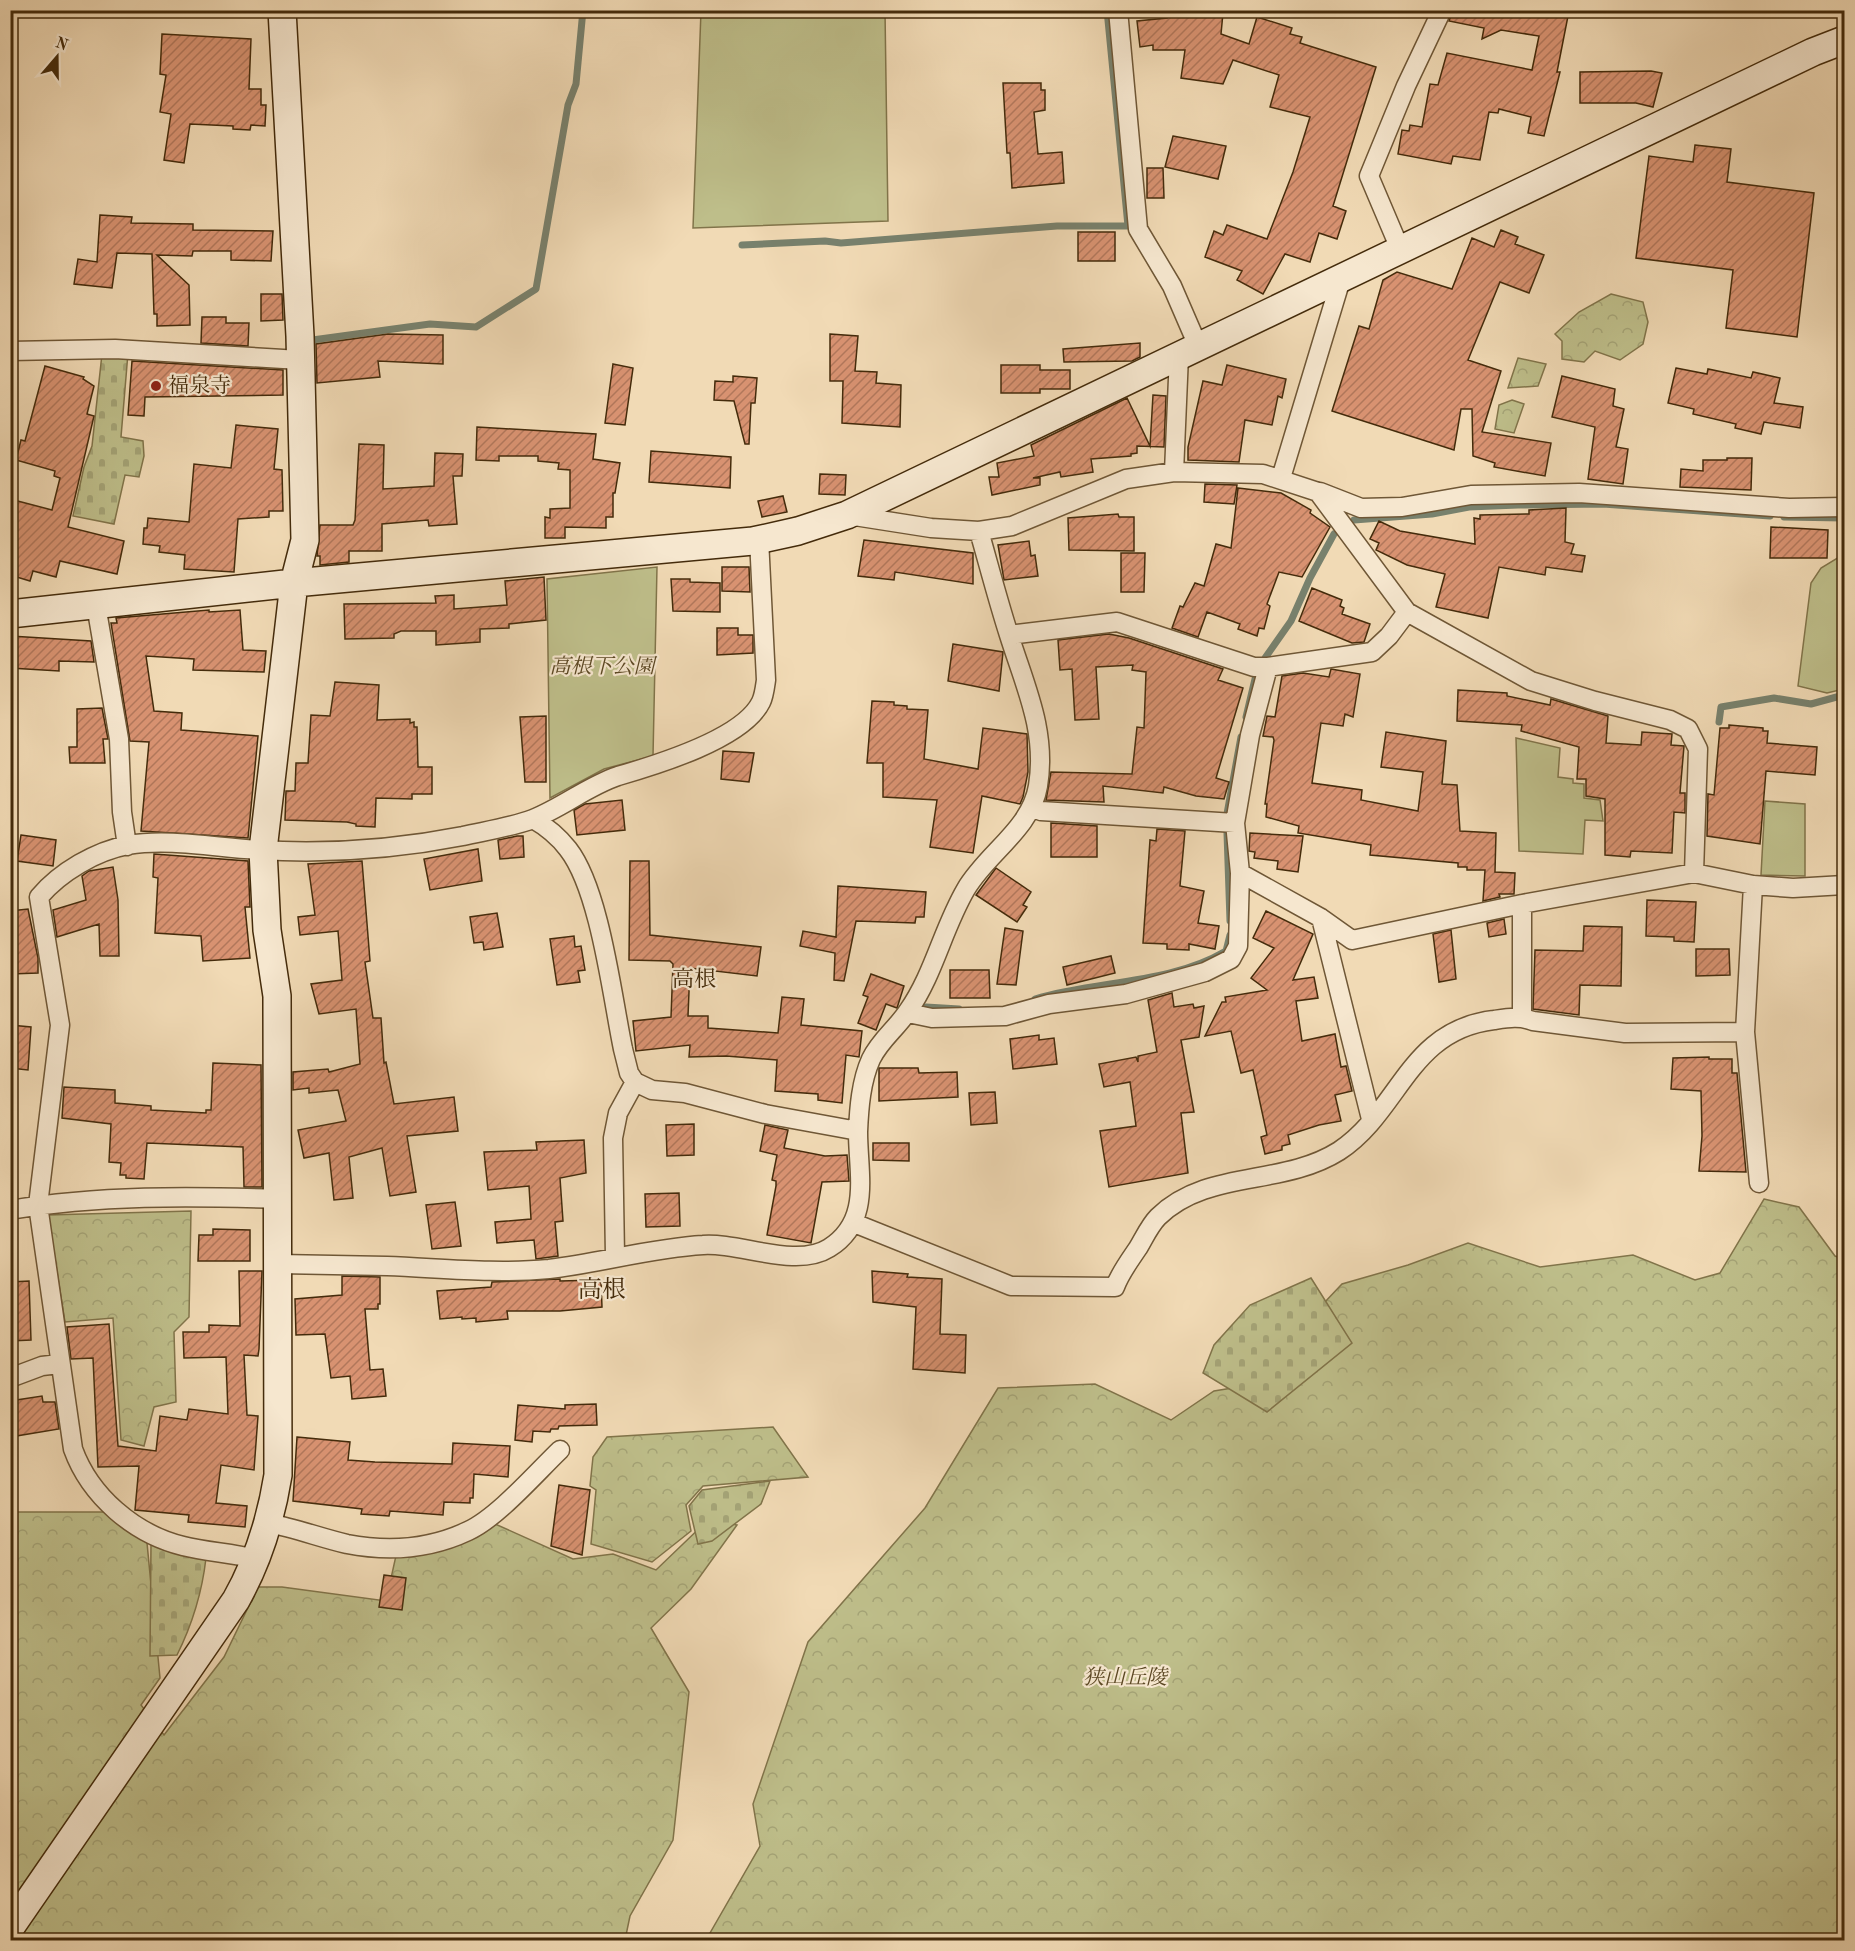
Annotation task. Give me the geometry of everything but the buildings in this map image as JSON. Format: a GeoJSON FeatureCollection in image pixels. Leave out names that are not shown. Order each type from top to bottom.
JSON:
{"type":"FeatureCollection","features":[{"type":"Feature","properties":{"kind":"street"},"geometry":{"type":"LineString","coordinates":[[10,1928],[223,1622],[249,1577],[274,1499],[279,1453],[277,996],[267,930],[263,850],[294,583],[305,540],[300,360],[282,10]]}},
{"type":"Feature","properties":{"kind":"street"},"geometry":{"type":"LineString","coordinates":[[1118,10],[1138,229],[1172,286],[1189,350],[1174,472]]}},
{"type":"Feature","properties":{"kind":"street"},"geometry":{"type":"LineString","coordinates":[[1400,249],[1369,176],[1406,86],[1442,10]]}},
{"type":"Feature","properties":{"kind":"street"},"geometry":{"type":"LineString","coordinates":[[10,614],[294,583],[759,539],[798,531],[847,515],[1342,276],[1813,52],[1845,40]]}},
{"type":"Feature","properties":{"kind":"street"},"geometry":{"type":"LineString","coordinates":[[1281,478],[1342,276]]}},
{"type":"Feature","properties":{"kind":"street"},"geometry":{"type":"LineString","coordinates":[[10,351],[115,349],[300,360]]}},
{"type":"Feature","properties":{"kind":"street"},"geometry":{"type":"LineString","coordinates":[[847,515],[932,528],[979,531],[1012,526],[1126,478],[1174,472],[1263,474],[1281,478],[1361,508],[1401,507],[1471,495],[1579,493],[1789,507],[1845,507]]}},
{"type":"Feature","properties":{"kind":"street"},"geometry":{"type":"LineString","coordinates":[[1318,492],[1407,612],[1531,681],[1595,701],[1670,720],[1688,729],[1698,749],[1694,873]]}},
{"type":"Feature","properties":{"kind":"street"},"geometry":{"type":"LineString","coordinates":[[279,1264],[495,1272],[551,1268],[615,1256],[706,1244],[789,1256],[827,1250],[854,1223],[862,1193],[858,1131],[862,1089],[871,1059],[884,1038],[908,1013],[930,971],[966,890],[1033,808],[1038,784],[1041,737],[1035,710],[1009,635],[979,531]]}},
{"type":"Feature","properties":{"kind":"street"},"geometry":{"type":"LineString","coordinates":[[256,1558],[183,1546],[156,1537],[113,1507],[94,1490],[82,1472],[74,1449],[59,1364],[38,1205],[60,1025],[39,897],[52,882],[87,860],[127,846],[154,843],[263,850],[329,850],[408,844],[462,836],[533,819],[602,781],[669,760],[710,742],[743,721],[761,703],[766,680],[759,539]]}},
{"type":"Feature","properties":{"kind":"street"},"geometry":{"type":"LineString","coordinates":[[96,605],[118,739],[122,812],[127,846]]}},
{"type":"Feature","properties":{"kind":"street"},"geometry":{"type":"LineString","coordinates":[[1009,635],[1118,622],[1254,667],[1268,667],[1372,652],[1389,636],[1407,612]]}},
{"type":"Feature","properties":{"kind":"street"},"geometry":{"type":"LineString","coordinates":[[908,1013],[932,1018],[1005,1016],[1049,1004],[1126,994],[1220,967],[1232,959],[1238,946],[1240,873],[1235,823],[1250,735],[1268,667]]}},
{"type":"Feature","properties":{"kind":"street"},"geometry":{"type":"LineString","coordinates":[[1033,808],[1041,811],[1235,823]]}},
{"type":"Feature","properties":{"kind":"street"},"geometry":{"type":"LineString","coordinates":[[533,819],[552,831],[570,851],[592,898],[623,1049],[629,1072],[635,1082],[652,1090],[685,1093],[765,1114],[858,1131]]}},
{"type":"Feature","properties":{"kind":"street"},"geometry":{"type":"LineString","coordinates":[[1240,873],[1321,918],[1352,940],[1522,904],[1694,873],[1753,885],[1793,888],[1845,885]]}},
{"type":"Feature","properties":{"kind":"street"},"geometry":{"type":"LineString","coordinates":[[1753,885],[1745,1032],[1759,1183]]}},
{"type":"Feature","properties":{"kind":"street"},"geometry":{"type":"LineString","coordinates":[[1522,904],[1522,1017]]}},
{"type":"Feature","properties":{"kind":"street"},"geometry":{"type":"LineString","coordinates":[[1321,918],[1371,1119]]}},
{"type":"Feature","properties":{"kind":"street"},"geometry":{"type":"LineString","coordinates":[[854,1223],[1011,1286],[1115,1287],[1157,1219],[1179,1201],[1201,1189],[1296,1171],[1349,1143],[1424,1053],[1444,1036],[1476,1022],[1522,1017],[1533,1022],[1625,1033],[1745,1032]]}},
{"type":"Feature","properties":{"kind":"street"},"geometry":{"type":"LineString","coordinates":[[615,1256],[613,1138],[618,1113],[635,1082]]}},
{"type":"Feature","properties":{"kind":"street"},"geometry":{"type":"LineString","coordinates":[[10,1210],[38,1205],[153,1197],[279,1199]]}},
{"type":"Feature","properties":{"kind":"street"},"geometry":{"type":"LineString","coordinates":[[10,1378],[42,1366],[59,1364]]}},
{"type":"Feature","properties":{"kind":"street"},"geometry":{"type":"LineString","coordinates":[[268,1522],[346,1543],[376,1548],[418,1548],[469,1531],[493,1513],[561,1450]]}},
{"type":"Feature","properties":{"kind":"green space"},"geometry":{"type":"Polygon","coordinates":[[[701,11],[885,11],[888,221],[693,228],[701,11]]]}},
{"type":"Feature","properties":{"kind":"green space"},"geometry":{"type":"Polygon","coordinates":[[[1611,294],[1643,302],[1648,322],[1643,344],[1620,360],[1595,351],[1584,362],[1562,359],[1562,341],[1555,334],[1579,312],[1611,294]]]}},
{"type":"Feature","properties":{"kind":"green space"},"geometry":{"type":"Polygon","coordinates":[[[128,353],[121,437],[143,441],[144,456],[139,477],[125,475],[114,524],[73,516],[84,467],[92,446],[102,354],[128,353]]]}},
{"type":"Feature","properties":{"kind":"green space"},"geometry":{"type":"Polygon","coordinates":[[[1518,358],[1546,364],[1538,386],[1508,388],[1518,358]]]}},
{"type":"Feature","properties":{"kind":"green space"},"geometry":{"type":"Polygon","coordinates":[[[1512,400],[1524,404],[1514,433],[1495,429],[1499,405],[1512,400]]]}},
{"type":"Feature","properties":{"kind":"green space"},"geometry":{"type":"Polygon","coordinates":[[[1844,554],[1844,689],[1827,693],[1798,686],[1811,583],[1821,568],[1844,554]]]}},
{"type":"Feature","properties":{"kind":"green space","name":"高根下公園"},"geometry":{"type":"Polygon","coordinates":[[[657,567],[653,756],[604,769],[550,798],[547,579],[657,567]]]}},
{"type":"Feature","properties":{"kind":"green space"},"geometry":{"type":"Polygon","coordinates":[[[1516,738],[1560,748],[1558,777],[1573,779],[1573,783],[1584,784],[1584,798],[1600,800],[1603,821],[1585,820],[1583,854],[1519,851],[1516,738]]]}},
{"type":"Feature","properties":{"kind":"green space"},"geometry":{"type":"Polygon","coordinates":[[[1765,801],[1805,804],[1805,876],[1761,875],[1765,801]]]}},
{"type":"Feature","properties":{"kind":"green space","name":"狭山丘陵"},"geometry":{"type":"Polygon","coordinates":[[[1764,1199],[1799,1207],[1835,1256],[1844,1259],[1844,1940],[706,1940],[760,1846],[753,1804],[808,1642],[925,1508],[998,1388],[1095,1384],[1171,1420],[1214,1391],[1294,1378],[1305,1323],[1342,1284],[1408,1265],[1468,1243],[1540,1267],[1633,1255],[1695,1280],[1720,1273],[1764,1199]]]}},
{"type":"Feature","properties":{"kind":"green space"},"geometry":{"type":"Polygon","coordinates":[[[191,1211],[189,1317],[174,1332],[176,1402],[154,1407],[144,1446],[121,1440],[113,1318],[65,1322],[48,1215],[191,1211]]]}},
{"type":"Feature","properties":{"kind":"green space"},"geometry":{"type":"Polygon","coordinates":[[[1311,1278],[1352,1343],[1267,1412],[1203,1373],[1214,1345],[1250,1305],[1311,1278]]]}},
{"type":"Feature","properties":{"kind":"green space"},"geometry":{"type":"Polygon","coordinates":[[[773,1427],[808,1477],[703,1486],[686,1505],[691,1531],[652,1562],[591,1544],[596,1490],[590,1486],[593,1457],[607,1437],[773,1427]]]}},
{"type":"Feature","properties":{"kind":"green space"},"geometry":{"type":"Polygon","coordinates":[[[770,1481],[761,1504],[712,1541],[698,1544],[689,1506],[702,1490],[770,1481]]]}},
{"type":"Feature","properties":{"kind":"green space"},"geometry":{"type":"Polygon","coordinates":[[[11,1512],[108,1512],[147,1543],[160,1678],[141,1705],[164,1735],[224,1657],[258,1587],[282,1587],[386,1601],[397,1551],[484,1519],[573,1559],[613,1554],[656,1570],[709,1519],[737,1525],[691,1589],[651,1628],[689,1692],[673,1840],[630,1916],[625,1940],[11,1940],[11,1512]]]}},
{"type":"Feature","properties":{"kind":"green space"},"geometry":{"type":"Polygon","coordinates":[[[151,1544],[206,1558],[196,1608],[177,1655],[150,1656],[151,1544]]]}},
{"type":"Feature","properties":{"kind":"waterway"},"geometry":{"type":"LineString","coordinates":[[305,341],[430,324],[476,327],[536,289],[568,105],[576,84],[583,10]]}},
{"type":"Feature","properties":{"kind":"waterway"},"geometry":{"type":"LineString","coordinates":[[742,245],[825,241],[841,243],[1057,226],[1128,226],[1107,10]]}},
{"type":"Feature","properties":{"kind":"waterway"},"geometry":{"type":"LineString","coordinates":[[1354,520],[1432,514],[1469,507],[1603,504],[1770,516]]}},
{"type":"Feature","properties":{"kind":"waterway"},"geometry":{"type":"LineString","coordinates":[[1784,517],[1844,518]]}},
{"type":"Feature","properties":{"kind":"waterway"},"geometry":{"type":"LineString","coordinates":[[1265,658],[1291,621],[1310,578],[1334,534]]}},
{"type":"Feature","properties":{"kind":"waterway"},"geometry":{"type":"LineString","coordinates":[[1246,717],[1255,679]]}},
{"type":"Feature","properties":{"kind":"waterway"},"geometry":{"type":"LineString","coordinates":[[1719,722],[1721,707],[1774,698],[1811,704],[1844,695]]}},
{"type":"Feature","properties":{"kind":"waterway"},"geometry":{"type":"LineString","coordinates":[[1227,814],[1241,737]]}},
{"type":"Feature","properties":{"kind":"waterway"},"geometry":{"type":"LineString","coordinates":[[1227,833],[1230,921]]}},
{"type":"Feature","properties":{"kind":"waterway"},"geometry":{"type":"LineString","coordinates":[[1035,999],[1180,970],[1226,951],[1230,935]]}},
{"type":"Feature","properties":{"kind":"waterway"},"geometry":{"type":"LineString","coordinates":[[926,1007],[959,1009]]}},
{"type":"Feature","properties":{"kind":"place","name":"福泉寺"},"geometry":{"type":"Point","coordinates":[156,386]}},
{"type":"Feature","properties":{"kind":"district","name":"高根"},"geometry":{"type":"Point","coordinates":[694,980]}},
{"type":"Feature","properties":{"kind":"district","name":"高根"},"geometry":{"type":"Point","coordinates":[602,1291]}}]}
